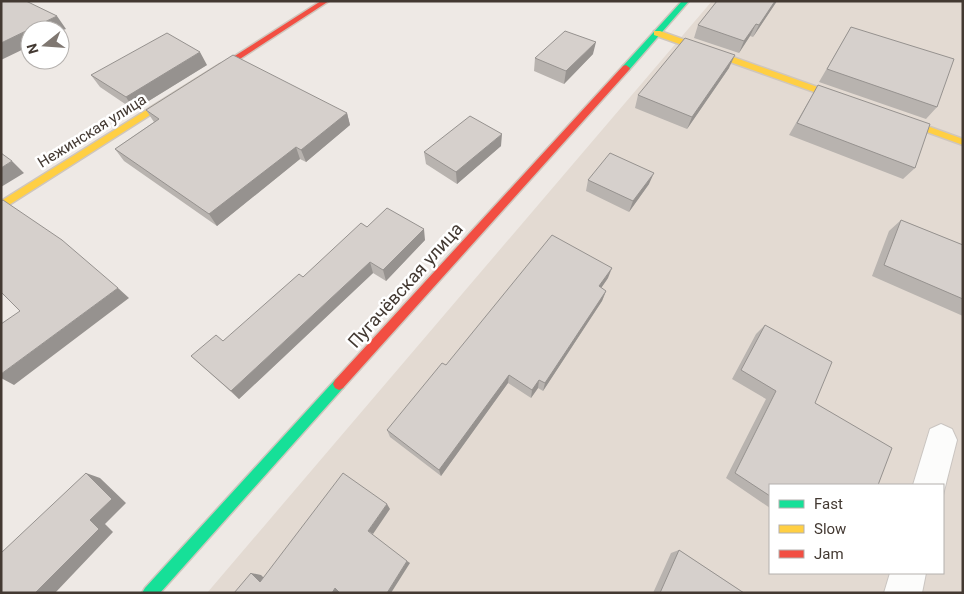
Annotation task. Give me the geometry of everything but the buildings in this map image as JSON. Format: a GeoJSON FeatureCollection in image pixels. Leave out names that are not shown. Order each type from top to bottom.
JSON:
{"type":"FeatureCollection","features":[{"type":"Feature","properties":{"kind":"street","name":"Нежинская улица"},"geometry":{"type":"LineString","coordinates":[[1,206],[326,1]]}},
{"type":"Feature","properties":{"kind":"street","name":"Пугачёвская улица"},"geometry":{"type":"LineString","coordinates":[[150,593],[686,1]]}},
{"type":"Feature","properties":{"kind":"street"},"geometry":{"type":"LineString","coordinates":[[658,33],[861,106]]}},
{"type":"Feature","properties":{"kind":"street"},"geometry":{"type":"LineString","coordinates":[[880,112],[963,142]]}},
{"type":"Feature","properties":{"kind":"street"},"geometry":{"type":"LineString","coordinates":[[930,484],[941,440]]}},
{"type":"Feature","properties":{"kind":"street"},"geometry":{"type":"LineString","coordinates":[[902,593],[908,574]]}},
{"type":"Feature","properties":{"kind":"shaded area"},"geometry":{"type":"Polygon","coordinates":[[[712,1],[963,1],[963,593],[207,593],[712,1]]]}},
{"type":"Feature","properties":{"kind":"traffic: fast"},"geometry":{"type":"LineString","coordinates":[[626,68],[686,1]]}},
{"type":"Feature","properties":{"kind":"traffic: fast"},"geometry":{"type":"LineString","coordinates":[[150,593],[339,384]]}},
{"type":"Feature","properties":{"kind":"traffic: slow"},"geometry":{"type":"LineString","coordinates":[[657,33],[851,102]]}},
{"type":"Feature","properties":{"kind":"traffic: slow"},"geometry":{"type":"LineString","coordinates":[[1,206],[223,66]]}},
{"type":"Feature","properties":{"kind":"traffic: slow"},"geometry":{"type":"LineString","coordinates":[[894,117],[963,142]]}},
{"type":"Feature","properties":{"kind":"traffic: jam"},"geometry":{"type":"LineString","coordinates":[[223,66],[326,1]]}},
{"type":"Feature","properties":{"kind":"traffic: jam"},"geometry":{"type":"LineString","coordinates":[[339,384],[626,68]]}}]}
